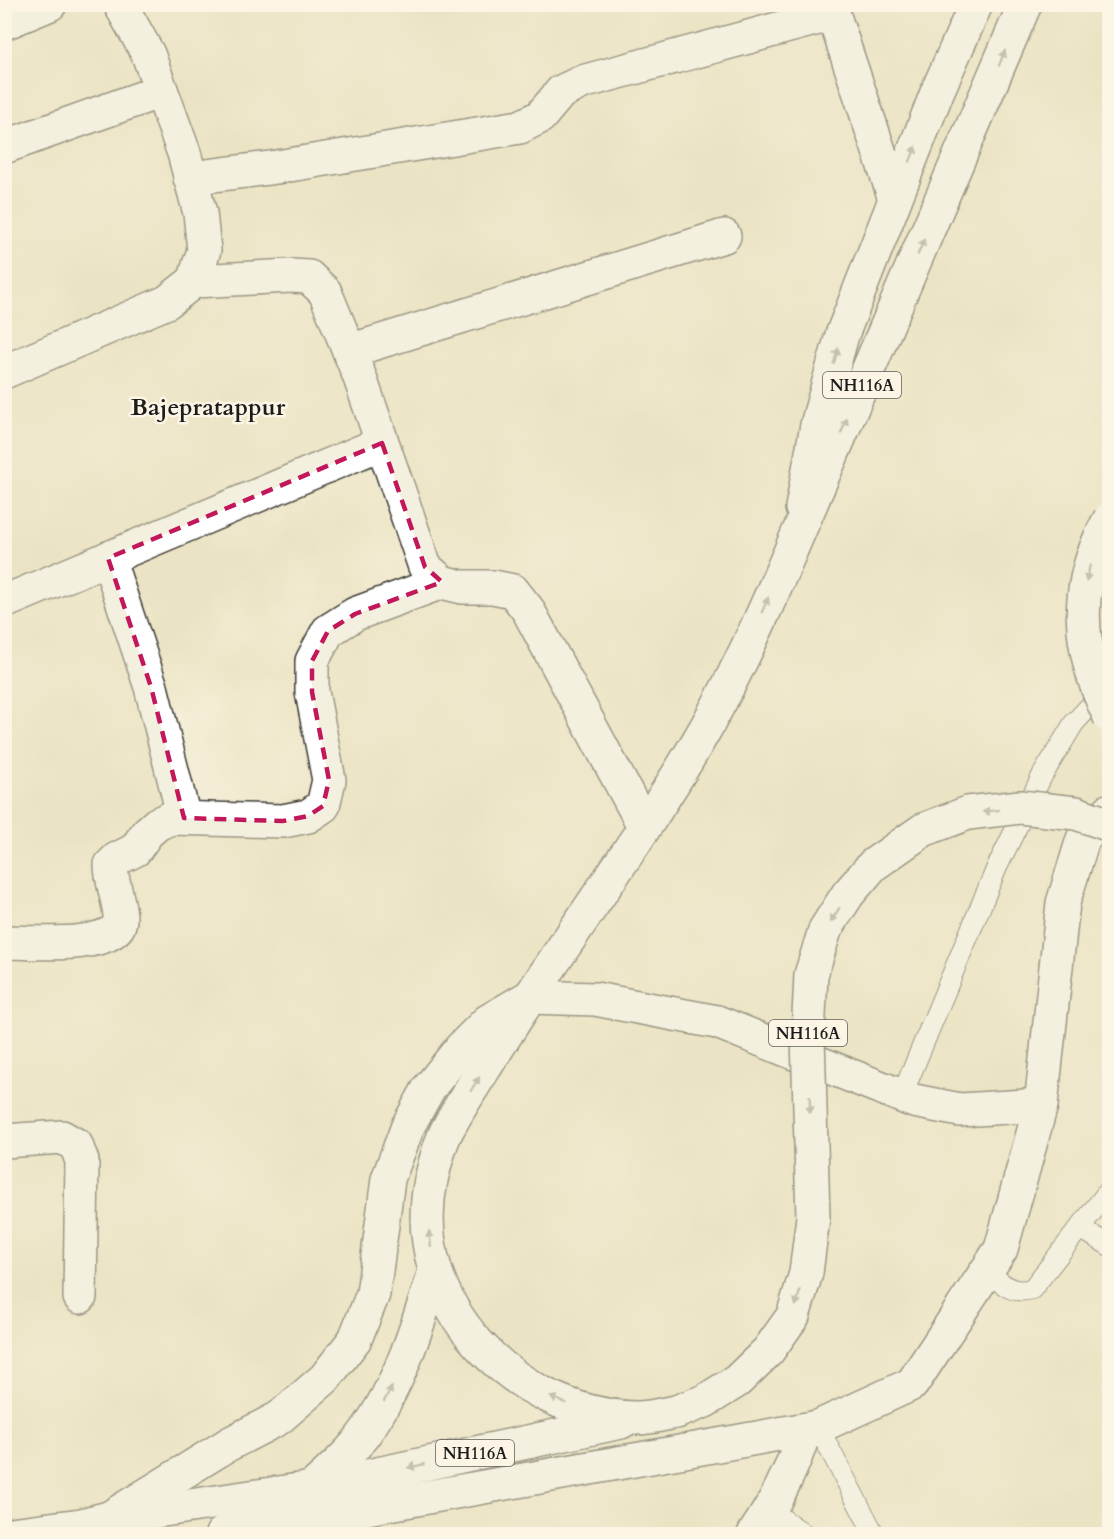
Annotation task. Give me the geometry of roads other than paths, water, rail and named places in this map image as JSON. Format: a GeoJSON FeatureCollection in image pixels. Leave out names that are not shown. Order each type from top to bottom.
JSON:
{"type":"FeatureCollection","features":[{"type":"Feature","properties":{"kind":"main road"},"geometry":{"type":"LineString","coordinates":[[4,23],[50,4]]}},
{"type":"Feature","properties":{"kind":"main road"},"geometry":{"type":"LineString","coordinates":[[4,372],[167,302],[194,281],[204,250],[200,213],[184,153],[148,54],[120,4]]}},
{"type":"Feature","properties":{"kind":"main road"},"geometry":{"type":"LineString","coordinates":[[797,536],[817,426],[826,386],[842,335],[938,90],[976,4]]}},
{"type":"Feature","properties":{"kind":"main road","name":"NH116A"},"geometry":{"type":"LineString","coordinates":[[638,1419],[574,1407],[543,1394],[506,1371],[480,1347],[457,1318],[435,1271],[429,1239],[428,1209],[431,1181],[445,1134],[529,997],[672,784],[709,722],[797,536],[1025,4]]}},
{"type":"Feature","properties":{"kind":"main road"},"geometry":{"type":"LineString","coordinates":[[190,178],[277,167],[520,127],[540,117],[561,92],[582,82],[831,9],[895,199]]}},
{"type":"Feature","properties":{"kind":"main road"},"geometry":{"type":"LineString","coordinates":[[4,147],[161,91]]}},
{"type":"Feature","properties":{"kind":"main road"},"geometry":{"type":"LineString","coordinates":[[349,351],[724,236]]}},
{"type":"Feature","properties":{"kind":"main road"},"geometry":{"type":"LineString","coordinates":[[194,281],[309,277],[325,292],[349,351],[424,567],[442,582],[462,587],[493,587],[513,591],[528,610],[644,826]]}},
{"type":"Feature","properties":{"kind":"main road"},"geometry":{"type":"LineString","coordinates":[[4,602],[382,443]]}},
{"type":"Feature","properties":{"kind":"main road"},"geometry":{"type":"LineString","coordinates":[[1110,519],[1096,542],[1084,591],[1084,645],[1097,691],[1110,717]]}},
{"type":"Feature","properties":{"kind":"main road"},"geometry":{"type":"LineString","coordinates":[[108,558],[151,687],[184,818]]}},
{"type":"Feature","properties":{"kind":"main road"},"geometry":{"type":"LineString","coordinates":[[4,942],[93,940],[109,935],[117,929],[120,920],[111,865],[117,859],[135,850],[147,833],[157,824],[171,818],[283,821],[308,816],[323,806],[329,780],[312,692],[312,661],[328,631],[355,614],[442,582]]}},
{"type":"Feature","properties":{"kind":"main road","name":"NH116A"},"geometry":{"type":"LineString","coordinates":[[10,1534],[107,1526],[312,1488],[676,1412],[705,1401],[737,1381],[768,1351],[793,1316],[806,1273],[813,1217],[808,1036],[811,975],[825,930],[848,894],[873,865],[923,830],[968,813],[1020,807],[1076,813],[1110,825]]}},
{"type":"Feature","properties":{"kind":"main road"},"geometry":{"type":"LineString","coordinates":[[222,1534],[812,1429],[912,1384],[1000,1249],[1041,1105],[1063,903],[1083,839],[1110,810]]}},
{"type":"Feature","properties":{"kind":"main road"},"geometry":{"type":"LineString","coordinates":[[107,1526],[230,1444],[279,1418],[325,1378],[356,1339],[373,1293],[388,1179],[408,1126],[429,1088],[461,1048],[488,1021],[529,997],[595,999],[717,1022],[914,1101],[960,1110],[1041,1105]]}},
{"type":"Feature","properties":{"kind":"main road"},"geometry":{"type":"LineString","coordinates":[[4,1141],[62,1137],[76,1145],[82,1161],[81,1297]]}},
{"type":"Feature","properties":{"kind":"main road","name":"NH116A"},"geometry":{"type":"LineString","coordinates":[[312,1488],[358,1443],[381,1408],[405,1362],[435,1271]]}},
{"type":"Feature","properties":{"kind":"main road"},"geometry":{"type":"LineString","coordinates":[[762,1522],[812,1429]]}},
{"type":"Feature","properties":{"kind":"lane"},"geometry":{"type":"LineString","coordinates":[[902,1095],[997,867],[1042,776],[1074,723],[1110,684]]}},
{"type":"Feature","properties":{"kind":"lane"},"geometry":{"type":"LineString","coordinates":[[986,1271],[1011,1290],[1022,1292],[1032,1289],[1110,1189]]}},
{"type":"Feature","properties":{"kind":"lane"},"geometry":{"type":"LineString","coordinates":[[1080,1228],[1110,1246]]}},
{"type":"Feature","properties":{"kind":"lane"},"geometry":{"type":"LineString","coordinates":[[812,1429],[874,1534]]}},
{"type":"Feature","properties":{"kind":"lane"},"geometry":{"type":"LineString","coordinates":[[762,1522],[804,1534]]}},
{"type":"Feature","properties":{"kind":"district","name":"Bajepratappur"},"geometry":{"type":"Point","coordinates":[208,407]}}]}
